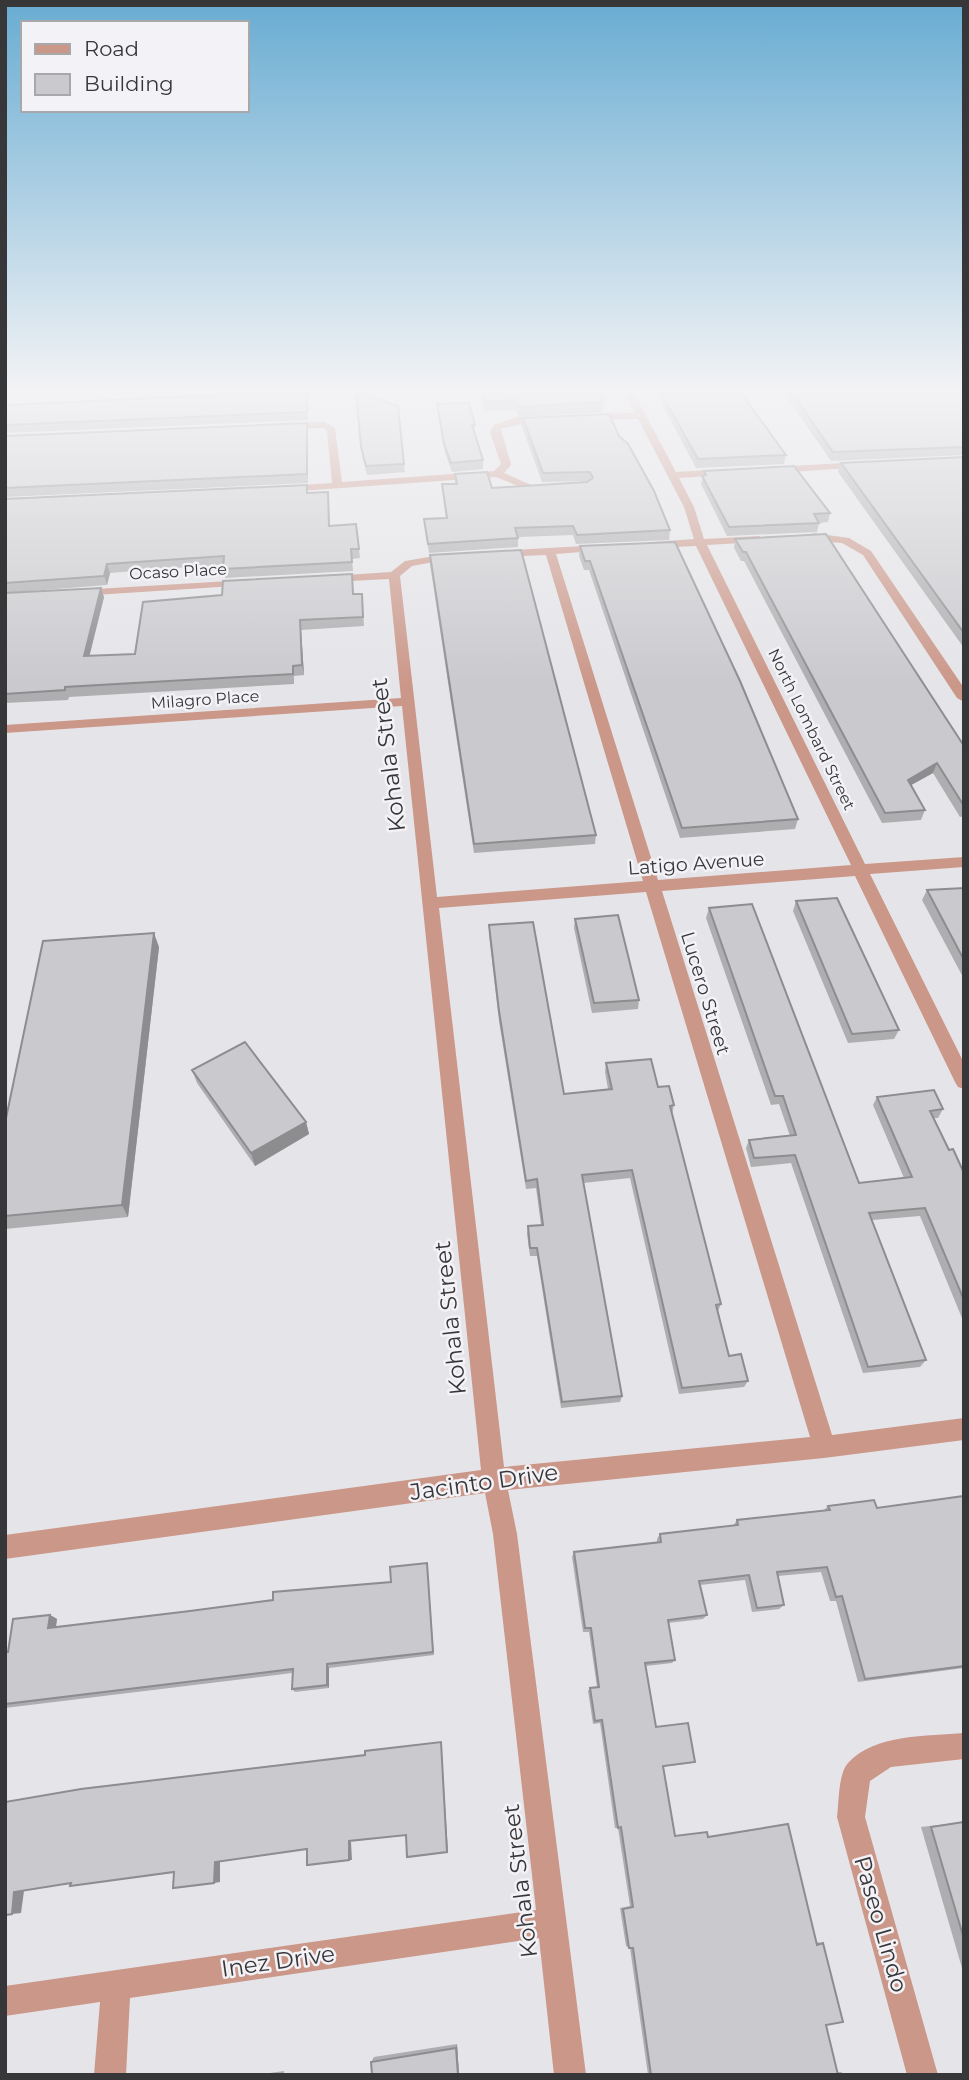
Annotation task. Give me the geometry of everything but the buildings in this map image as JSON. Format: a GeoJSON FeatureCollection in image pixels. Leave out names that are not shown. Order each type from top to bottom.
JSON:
{"type":"FeatureCollection","features":[{"type":"Feature","properties":{"kind":"street","name":"North Lombard Street"},"geometry":{"type":"LineString","coordinates":[[681,490],[701,542],[964,1082]]}},
{"type":"Feature","properties":{"kind":"street"},"geometry":{"type":"LineString","coordinates":[[793,537],[820,536],[850,541],[867,553],[964,698]]}},
{"type":"Feature","properties":{"kind":"street"},"geometry":{"type":"LineString","coordinates":[[646,545],[767,539]]}},
{"type":"Feature","properties":{"kind":"street"},"geometry":{"type":"LineString","coordinates":[[488,554],[619,547]]}},
{"type":"Feature","properties":{"kind":"street","name":"Lucero Street"},"geometry":{"type":"LineString","coordinates":[[551,551],[824,1447]]}},
{"type":"Feature","properties":{"kind":"street"},"geometry":{"type":"LineString","coordinates":[[319,579],[402,569],[462,555]]}},
{"type":"Feature","properties":{"kind":"street","name":"Kohala Street"},"geometry":{"type":"LineString","coordinates":[[402,569],[408,702],[494,1481],[506,1534],[570,2075]]}},
{"type":"Feature","properties":{"kind":"street","name":"Ocaso Place"},"geometry":{"type":"LineString","coordinates":[[60,594],[264,582]]}},
{"type":"Feature","properties":{"kind":"street","name":"Milagro Place"},"geometry":{"type":"LineString","coordinates":[[5,729],[408,702]]}},
{"type":"Feature","properties":{"kind":"street","name":"Latigo Avenue"},"geometry":{"type":"LineString","coordinates":[[431,903],[964,862]]}},
{"type":"Feature","properties":{"kind":"street","name":"Jacinto Drive"},"geometry":{"type":"LineString","coordinates":[[5,1547],[545,1473],[824,1447],[964,1429]]}},
{"type":"Feature","properties":{"kind":"street","name":"Paseo Lindo"},"geometry":{"type":"LineString","coordinates":[[923,2075],[851,1817],[857,1773],[887,1754],[964,1746]]}},
{"type":"Feature","properties":{"kind":"street","name":"Inez Drive"},"geometry":{"type":"LineString","coordinates":[[5,2001],[551,1922]]}},
{"type":"Feature","properties":{"kind":"street"},"geometry":{"type":"LineString","coordinates":[[110,2075],[116,1984]]}}]}
